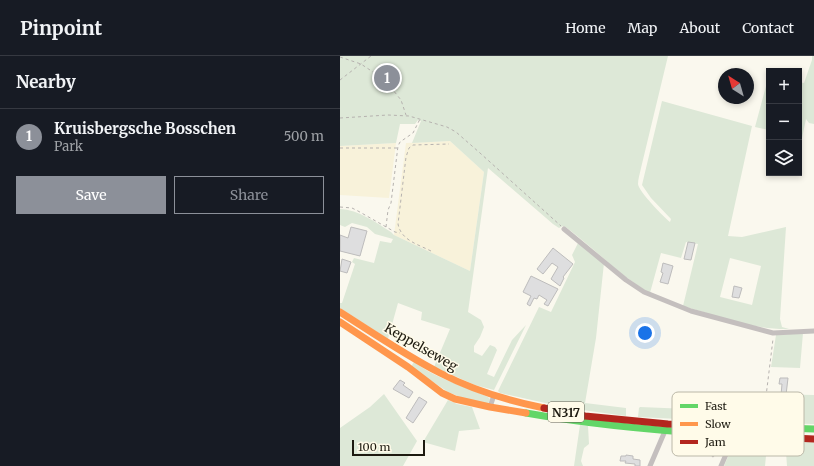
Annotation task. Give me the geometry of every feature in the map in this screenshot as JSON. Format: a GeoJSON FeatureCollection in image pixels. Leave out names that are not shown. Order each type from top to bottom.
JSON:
{"type":"FeatureCollection","features":[{"type":"Feature","properties":{"kind":"street"},"geometry":{"type":"LineString","coordinates":[[564,229],[626,280],[644,292],[691,311],[774,333],[814,331]]}},
{"type":"Feature","properties":{"kind":"street","name":"Keppelseweg"},"geometry":{"type":"LineString","coordinates":[[340,312],[413,358],[440,373],[494,395],[528,405],[585,416],[672,429]]}},
{"type":"Feature","properties":{"kind":"street","name":"Keppelseweg"},"geometry":{"type":"LineString","coordinates":[[340,322],[408,367],[442,393],[455,399],[490,407],[573,421],[672,430]]}},
{"type":"Feature","properties":{"kind":"street"},"geometry":{"type":"LineString","coordinates":[[408,367],[413,358]]}},
{"type":"Feature","properties":{"kind":"street"},"geometry":{"type":"LineString","coordinates":[[490,407],[494,395]]}},
{"type":"Feature","properties":{"kind":"street"},"geometry":{"type":"LineString","coordinates":[[650,466],[667,429]]}},
{"type":"Feature","properties":{"kind":"street","name":"Keppelseweg"},"geometry":{"type":"LineString","coordinates":[[804,429],[814,429]]}},
{"type":"Feature","properties":{"kind":"street","name":"Keppelseweg"},"geometry":{"type":"LineString","coordinates":[[804,439],[814,439]]}},
{"type":"Feature","properties":{"kind":"street"},"geometry":{"type":"LineString","coordinates":[[721,466],[725,456]]}},
{"type":"Feature","properties":{"kind":"path"},"geometry":{"type":"LineString","coordinates":[[340,80],[372,56]]}},
{"type":"Feature","properties":{"kind":"path"},"geometry":{"type":"LineString","coordinates":[[340,57],[361,64],[385,80],[401,100],[406,116]]}},
{"type":"Feature","properties":{"kind":"path"},"geometry":{"type":"LineString","coordinates":[[340,118],[388,115],[406,116],[447,127],[456,132],[564,229]]}},
{"type":"Feature","properties":{"kind":"path"},"geometry":{"type":"LineString","coordinates":[[386,227],[388,210],[391,203],[398,148],[400,142],[413,133],[420,120]]}},
{"type":"Feature","properties":{"kind":"path"},"geometry":{"type":"LineString","coordinates":[[431,251],[405,238],[401,233],[398,224],[406,157],[409,148],[413,145],[449,144]]}},
{"type":"Feature","properties":{"kind":"path"},"geometry":{"type":"LineString","coordinates":[[340,148],[398,148]]}},
{"type":"Feature","properties":{"kind":"path"},"geometry":{"type":"LineString","coordinates":[[340,207],[352,208],[386,227],[401,233]]}},
{"type":"Feature","properties":{"kind":"path"},"geometry":{"type":"LineString","coordinates":[[767,392],[774,333]]}},
{"type":"Feature","properties":{"kind":"shaded area"},"geometry":{"type":"Polygon","coordinates":[[[450,141],[484,172],[470,271],[394,235],[406,143],[450,141]]]}},
{"type":"Feature","properties":{"kind":"shaded area"},"geometry":{"type":"Polygon","coordinates":[[[396,143],[389,198],[340,195],[340,146],[396,143]]]}},
{"type":"Feature","properties":{"kind":"green space"},"geometry":{"type":"Polygon","coordinates":[[[340,56],[668,56],[639,176],[639,188],[670,222],[671,219],[651,198],[642,185],[662,101],[752,126],[728,236],[742,237],[786,227],[780,319],[782,327],[789,329],[776,329],[749,325],[683,306],[698,244],[686,242],[681,258],[661,253],[650,293],[628,279],[567,228],[563,226],[559,228],[553,224],[488,168],[468,312],[481,320],[484,327],[474,346],[474,352],[482,356],[490,345],[495,347],[497,350],[487,374],[494,377],[512,340],[526,325],[494,390],[475,385],[434,367],[450,329],[421,320],[422,312],[398,303],[388,339],[340,308],[340,303],[342,303],[355,264],[352,262],[354,258],[374,263],[380,241],[391,243],[393,239],[375,234],[367,227],[352,223],[345,227],[340,225],[340,209],[367,217],[394,235],[470,271],[484,172],[450,141],[412,143],[421,121],[418,120],[415,124],[400,124],[396,143],[340,146],[340,56]],[[730,258],[720,297],[752,305],[761,266],[730,258]]]}},
{"type":"Feature","properties":{"kind":"green space"},"geometry":{"type":"Polygon","coordinates":[[[812,56],[814,56],[814,124],[809,123],[806,119],[802,138],[802,83],[804,83],[812,56]]]}},
{"type":"Feature","properties":{"kind":"green space"},"geometry":{"type":"Polygon","coordinates":[[[766,86],[766,129],[755,127],[766,86]]]}},
{"type":"Feature","properties":{"kind":"green space"},"geometry":{"type":"Polygon","coordinates":[[[578,243],[604,263],[596,338],[585,403],[626,408],[626,416],[568,408],[500,393],[498,391],[539,307],[551,312],[575,262],[572,255],[578,243]]]}},
{"type":"Feature","properties":{"kind":"green space"},"geometry":{"type":"Polygon","coordinates":[[[803,333],[800,368],[771,367],[776,335],[803,333]]]}},
{"type":"Feature","properties":{"kind":"green space"},"geometry":{"type":"Polygon","coordinates":[[[414,362],[442,378],[488,397],[490,399],[488,404],[463,398],[448,392],[412,368],[414,362]]]}},
{"type":"Feature","properties":{"kind":"green space"},"geometry":{"type":"Polygon","coordinates":[[[384,394],[417,441],[403,466],[340,466],[340,428],[370,407],[384,394]]]}},
{"type":"Feature","properties":{"kind":"green space"},"geometry":{"type":"Polygon","coordinates":[[[804,395],[814,395],[814,424],[804,424],[804,395]]]}},
{"type":"Feature","properties":{"kind":"green space"},"geometry":{"type":"Polygon","coordinates":[[[448,400],[457,404],[472,407],[480,429],[459,431],[455,451],[423,442],[448,400]]]}},
{"type":"Feature","properties":{"kind":"green space"},"geometry":{"type":"Polygon","coordinates":[[[639,408],[672,408],[672,419],[638,417],[639,408]]]}},
{"type":"Feature","properties":{"kind":"green space"},"geometry":{"type":"Polygon","coordinates":[[[580,425],[588,426],[589,444],[584,448],[581,461],[583,466],[574,466],[580,425]]]}},
{"type":"Feature","properties":{"kind":"green space"},"geometry":{"type":"Polygon","coordinates":[[[804,441],[814,441],[814,466],[787,466],[786,456],[804,456],[804,441]]]}},
{"type":"Feature","properties":{"kind":"green space"},"geometry":{"type":"Polygon","coordinates":[[[728,456],[766,456],[765,466],[724,466],[728,456]]]}},
{"type":"Feature","properties":{"kind":"building"},"geometry":{"type":"Polygon","coordinates":[[[351,227],[367,231],[360,256],[340,251],[340,235],[348,238],[351,227]]]}},
{"type":"Feature","properties":{"kind":"building"},"geometry":{"type":"Polygon","coordinates":[[[688,242],[695,243],[691,260],[684,259],[688,242]]]}},
{"type":"Feature","properties":{"kind":"building"},"geometry":{"type":"Polygon","coordinates":[[[553,248],[573,264],[563,277],[564,278],[560,286],[551,279],[558,267],[552,263],[543,274],[537,269],[553,248]]]}},
{"type":"Feature","properties":{"kind":"building"},"geometry":{"type":"Polygon","coordinates":[[[342,259],[351,262],[347,273],[340,271],[342,259]]]}},
{"type":"Feature","properties":{"kind":"building"},"geometry":{"type":"Polygon","coordinates":[[[663,263],[673,266],[668,284],[660,282],[663,273],[661,272],[663,263]]]}},
{"type":"Feature","properties":{"kind":"building"},"geometry":{"type":"Polygon","coordinates":[[[531,276],[558,289],[548,306],[544,304],[547,300],[539,295],[537,299],[534,298],[530,306],[527,304],[531,296],[523,292],[531,276]]]}},
{"type":"Feature","properties":{"kind":"building"},"geometry":{"type":"Polygon","coordinates":[[[734,286],[742,288],[739,298],[732,297],[734,286]]]}},
{"type":"Feature","properties":{"kind":"building"},"geometry":{"type":"Polygon","coordinates":[[[780,378],[788,378],[786,392],[781,392],[782,384],[779,384],[780,378]]]}},
{"type":"Feature","properties":{"kind":"building"},"geometry":{"type":"Polygon","coordinates":[[[400,380],[405,383],[403,385],[413,392],[409,398],[393,389],[400,380]]]}},
{"type":"Feature","properties":{"kind":"building"},"geometry":{"type":"Polygon","coordinates":[[[419,397],[427,402],[413,423],[406,418],[419,397]]]}},
{"type":"Feature","properties":{"kind":"building"},"geometry":{"type":"Polygon","coordinates":[[[621,456],[633,456],[633,459],[640,460],[640,466],[625,463],[626,461],[620,461],[621,456]]]}},
{"type":"Feature","properties":{"kind":"traffic: fast"},"geometry":{"type":"LineString","coordinates":[[526,413],[672,431]]}},
{"type":"Feature","properties":{"kind":"traffic: fast"},"geometry":{"type":"LineString","coordinates":[[804,429],[814,429]]}},
{"type":"Feature","properties":{"kind":"traffic: slow"},"geometry":{"type":"LineString","coordinates":[[340,312],[427,366],[452,379],[490,394],[544,408]]}},
{"type":"Feature","properties":{"kind":"traffic: slow"},"geometry":{"type":"LineString","coordinates":[[340,322],[408,367],[442,393],[455,399],[526,413]]}},
{"type":"Feature","properties":{"kind":"traffic: jam"},"geometry":{"type":"LineString","coordinates":[[544,408],[585,416],[672,424]]}},
{"type":"Feature","properties":{"kind":"traffic: jam"},"geometry":{"type":"LineString","coordinates":[[804,438],[814,439]]}},
{"type":"Feature","properties":{"kind":"place","name":"Kruisbergsche Bosschen"},"geometry":{"type":"Point","coordinates":[387,78]}}]}
